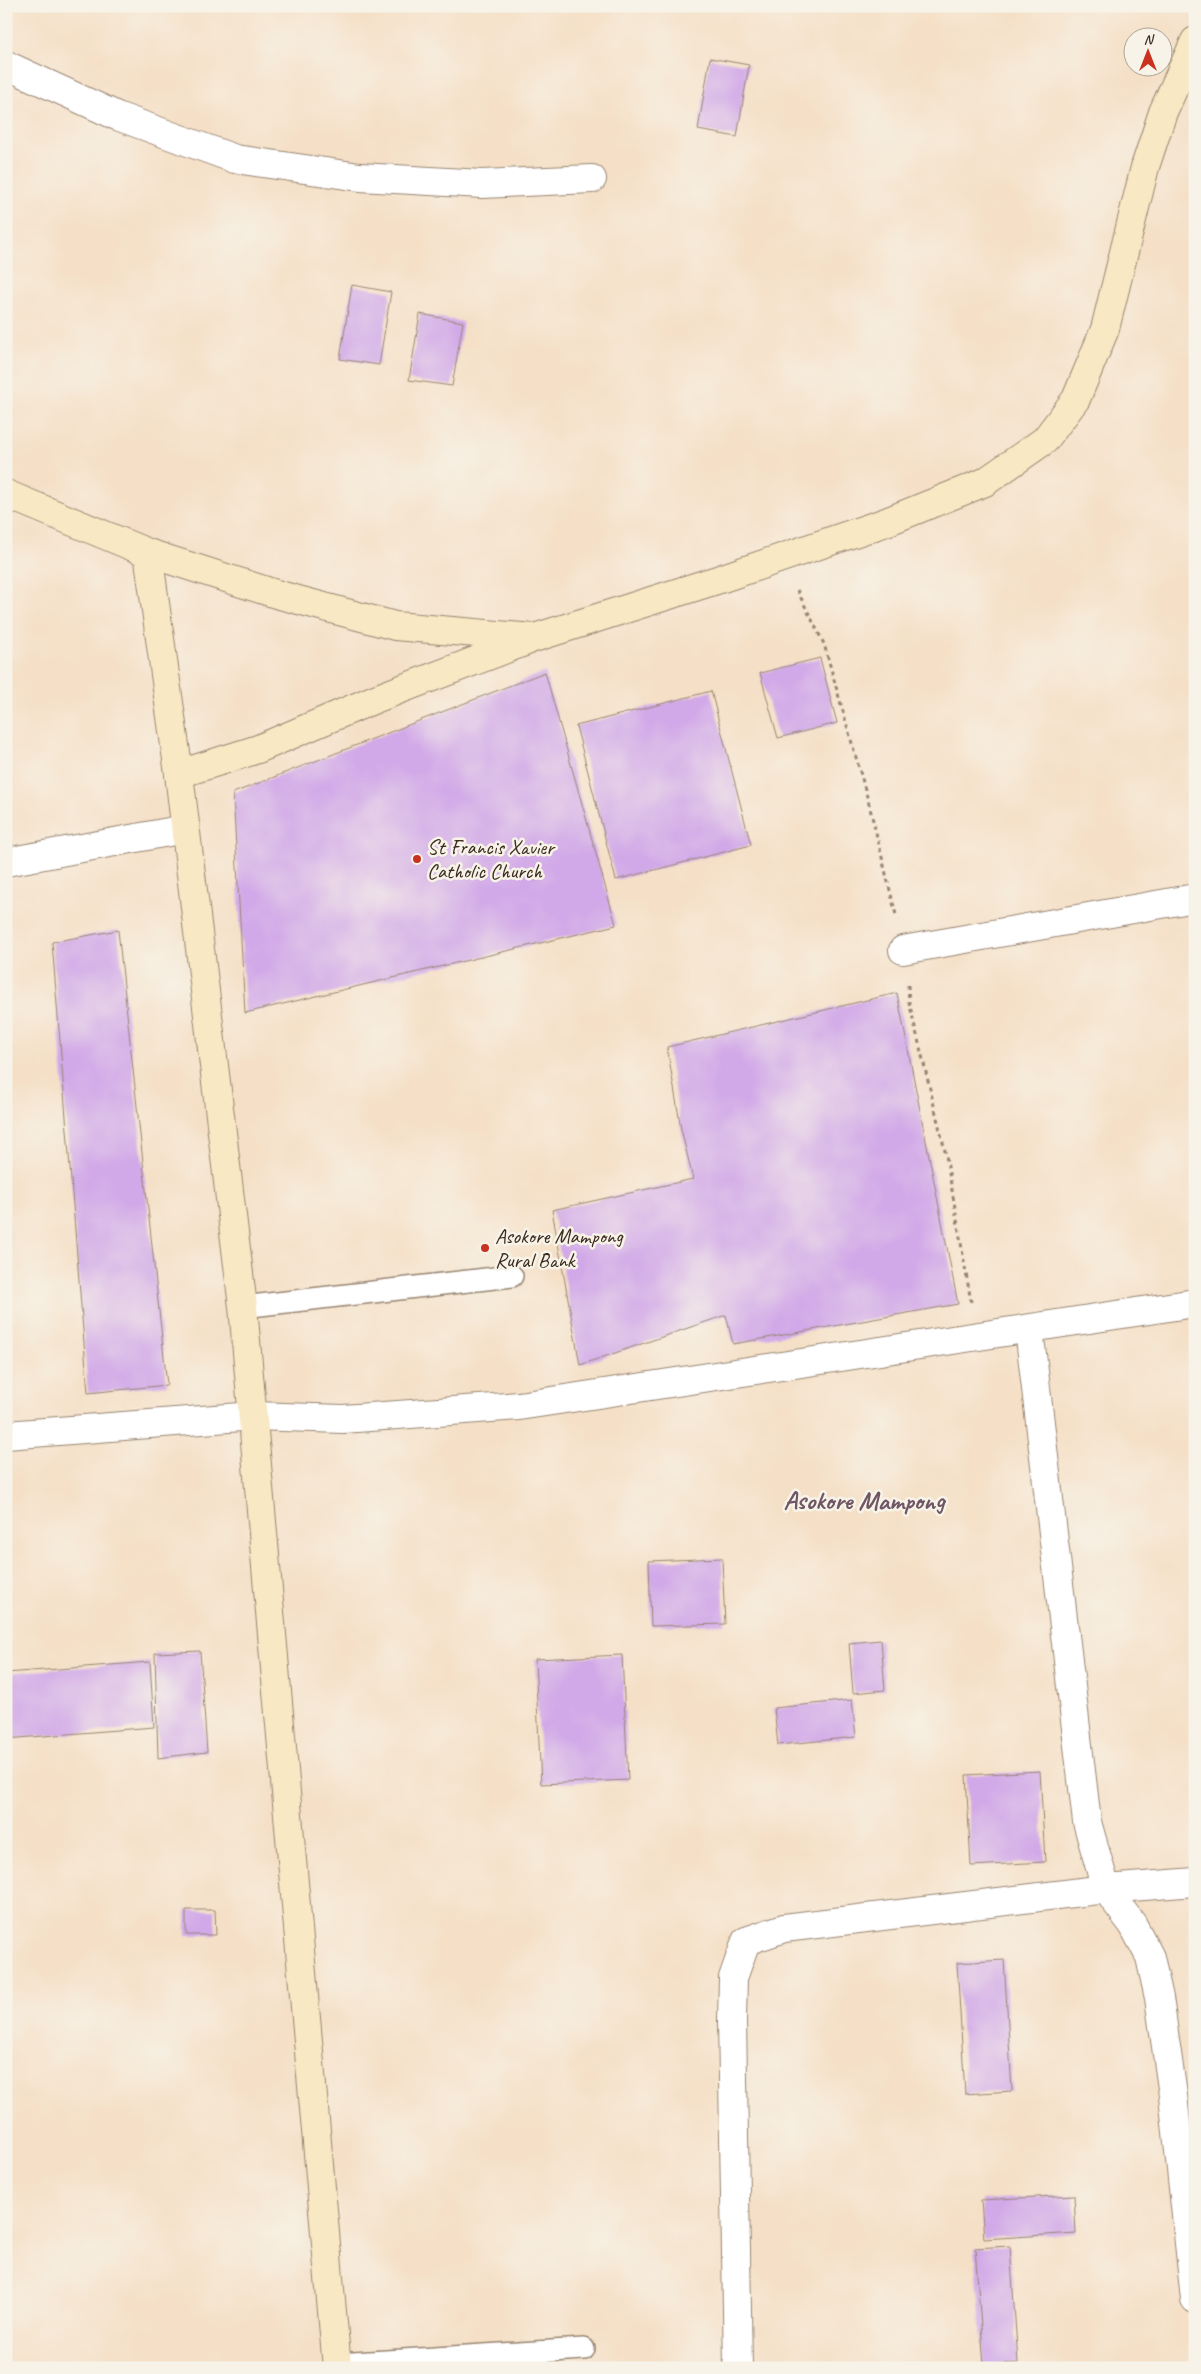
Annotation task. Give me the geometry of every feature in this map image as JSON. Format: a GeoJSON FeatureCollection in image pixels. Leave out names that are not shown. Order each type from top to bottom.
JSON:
{"type":"FeatureCollection","features":[{"type":"Feature","properties":{"kind":"street"},"geometry":{"type":"LineString","coordinates":[[179,774],[258,749],[375,699],[534,638],[886,522],[985,482],[1045,440],[1076,399],[1105,329],[1145,167],[1163,112],[1195,41]]}},
{"type":"Feature","properties":{"kind":"street"},"geometry":{"type":"LineString","coordinates":[[6,65],[117,116],[234,159],[360,177],[482,184],[592,179]]}},
{"type":"Feature","properties":{"kind":"street"},"geometry":{"type":"LineString","coordinates":[[6,494],[148,553],[276,594],[395,626],[534,638]]}},
{"type":"Feature","properties":{"kind":"street"},"geometry":{"type":"LineString","coordinates":[[148,553],[179,774],[243,1307],[337,2366]]}},
{"type":"Feature","properties":{"kind":"street"},"geometry":{"type":"LineString","coordinates":[[6,862],[185,829]]}},
{"type":"Feature","properties":{"kind":"street"},"geometry":{"type":"LineString","coordinates":[[904,950],[1195,898]]}},
{"type":"Feature","properties":{"kind":"street"},"geometry":{"type":"LineString","coordinates":[[6,1435],[254,1416],[343,1419],[518,1406],[1195,1303]]}},
{"type":"Feature","properties":{"kind":"street"},"geometry":{"type":"LineString","coordinates":[[1029,1329],[1079,1738],[1087,1822],[1106,1890],[1133,1925],[1150,1957],[1159,1998],[1173,2096],[1195,2299]]}},
{"type":"Feature","properties":{"kind":"street"},"geometry":{"type":"LineString","coordinates":[[738,2368],[732,2020],[733,1978],[746,1941],[784,1928],[1106,1890],[1195,1882]]}},
{"type":"Feature","properties":{"kind":"lane"},"geometry":{"type":"LineString","coordinates":[[243,1307],[512,1276]]}},
{"type":"Feature","properties":{"kind":"lane"},"geometry":{"type":"LineString","coordinates":[[337,2366],[584,2349]]}},
{"type":"Feature","properties":{"kind":"building"},"geometry":{"type":"Polygon","coordinates":[[[710,58],[749,65],[737,137],[698,130],[710,58]]]}},
{"type":"Feature","properties":{"kind":"building"},"geometry":{"type":"Polygon","coordinates":[[[352,285],[391,292],[379,365],[340,359],[352,285]]]}},
{"type":"Feature","properties":{"kind":"building"},"geometry":{"type":"Polygon","coordinates":[[[420,314],[463,322],[452,386],[409,380],[420,314]]]}},
{"type":"Feature","properties":{"kind":"building"},"geometry":{"type":"Polygon","coordinates":[[[820,658],[837,723],[778,738],[760,673],[820,658]]]}},
{"type":"Feature","properties":{"kind":"building","name":"St Francis Xavier Catholic Church"},"geometry":{"type":"Polygon","coordinates":[[[545,672],[616,925],[245,1013],[233,793],[545,672]]]}},
{"type":"Feature","properties":{"kind":"building"},"geometry":{"type":"Polygon","coordinates":[[[711,691],[751,845],[616,880],[576,726],[711,691]]]}},
{"type":"Feature","properties":{"kind":"building"},"geometry":{"type":"Polygon","coordinates":[[[118,930],[167,1385],[88,1393],[52,942],[118,930]]]}},
{"type":"Feature","properties":{"kind":"building"},"geometry":{"type":"Polygon","coordinates":[[[897,993],[958,1304],[733,1344],[726,1315],[580,1365],[552,1210],[693,1179],[681,1129],[667,1047],[897,993]]]}},
{"type":"Feature","properties":{"kind":"building"},"geometry":{"type":"Polygon","coordinates":[[[6,1202],[10,1244],[6,1244],[6,1202]]]}},
{"type":"Feature","properties":{"kind":"building"},"geometry":{"type":"Polygon","coordinates":[[[722,1558],[725,1624],[651,1626],[649,1561],[722,1558]]]}},
{"type":"Feature","properties":{"kind":"building"},"geometry":{"type":"Polygon","coordinates":[[[881,1640],[885,1690],[853,1693],[849,1643],[881,1640]]]}},
{"type":"Feature","properties":{"kind":"building"},"geometry":{"type":"Polygon","coordinates":[[[200,1651],[207,1752],[158,1758],[155,1653],[200,1651]]]}},
{"type":"Feature","properties":{"kind":"building"},"geometry":{"type":"Polygon","coordinates":[[[622,1655],[628,1780],[541,1784],[535,1659],[622,1655]]]}},
{"type":"Feature","properties":{"kind":"building"},"geometry":{"type":"Polygon","coordinates":[[[150,1662],[154,1727],[6,1739],[6,1673],[150,1662]]]}},
{"type":"Feature","properties":{"kind":"building"},"geometry":{"type":"Polygon","coordinates":[[[852,1700],[856,1737],[778,1745],[774,1708],[852,1700]]]}},
{"type":"Feature","properties":{"kind":"building"},"geometry":{"type":"Polygon","coordinates":[[[1040,1771],[1045,1862],[971,1866],[966,1775],[1040,1771]]]}},
{"type":"Feature","properties":{"kind":"building"},"geometry":{"type":"Polygon","coordinates":[[[186,1910],[215,1910],[216,1935],[186,1935],[186,1910]]]}},
{"type":"Feature","properties":{"kind":"building"},"geometry":{"type":"Polygon","coordinates":[[[1004,1960],[1012,2091],[965,2094],[957,1963],[1004,1960]]]}},
{"type":"Feature","properties":{"kind":"building"},"geometry":{"type":"Polygon","coordinates":[[[1074,2195],[1076,2233],[984,2239],[981,2200],[1074,2195]]]}},
{"type":"Feature","properties":{"kind":"building"},"geometry":{"type":"Polygon","coordinates":[[[1010,2246],[1018,2363],[984,2365],[975,2248],[1010,2246]]]}},
{"type":"Feature","properties":{"kind":"place","name":"St Francis Xavier Catholic Church"},"geometry":{"type":"Point","coordinates":[417,859]}},
{"type":"Feature","properties":{"kind":"place","name":"Asokore Mampong Rural Bank"},"geometry":{"type":"Point","coordinates":[485,1248]}},
{"type":"Feature","properties":{"kind":"district","name":"Asokore Mampong"},"geometry":{"type":"Point","coordinates":[864,1500]}}]}
